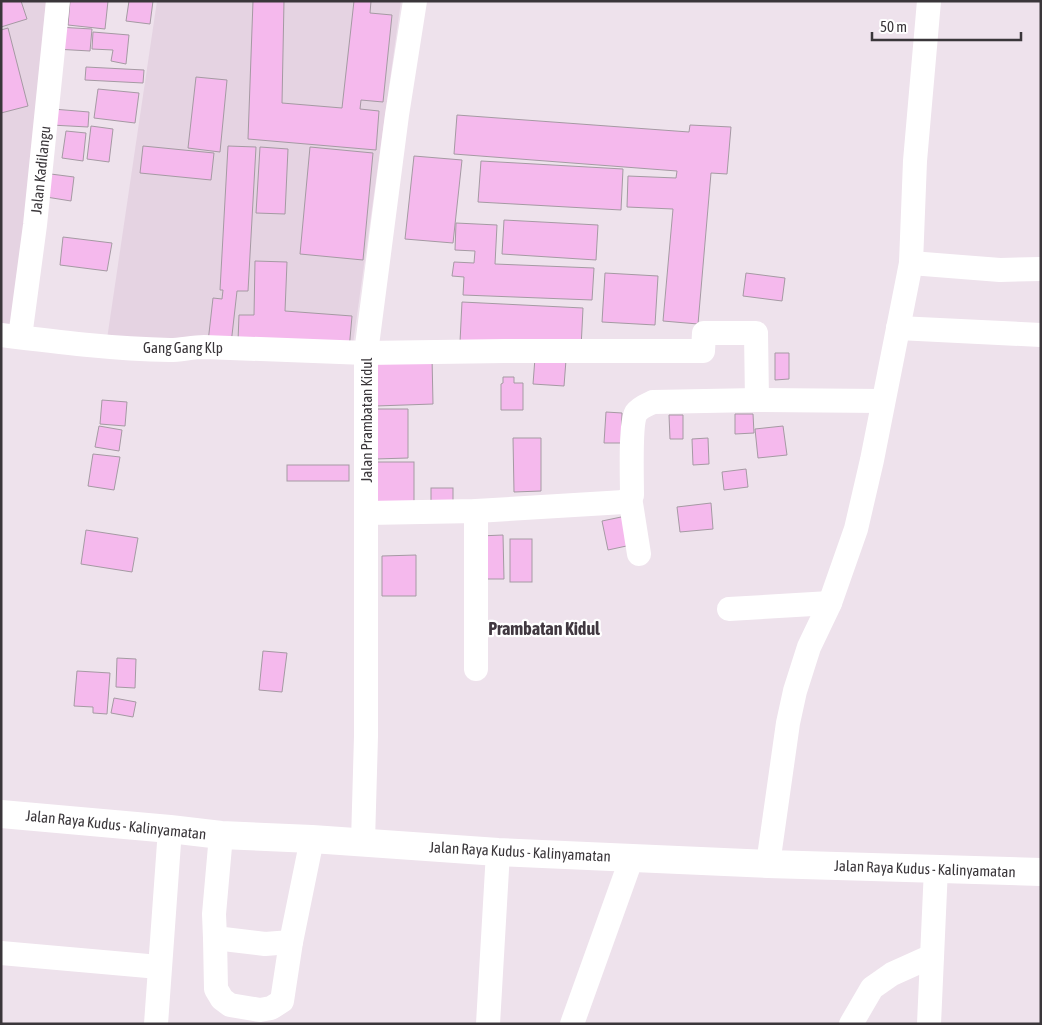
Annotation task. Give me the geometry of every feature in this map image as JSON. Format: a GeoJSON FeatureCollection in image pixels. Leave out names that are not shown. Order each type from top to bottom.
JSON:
{"type":"FeatureCollection","features":[{"type":"Feature","properties":{"kind":"main road","name":"Jalan Raya Kudus - Kalinyamatan"},"geometry":{"type":"LineString","coordinates":[[1,814],[221,835],[363,842],[498,852],[768,864],[1041,872]]}},
{"type":"Feature","properties":{"kind":"street","name":"Jalan Kadilangu"},"geometry":{"type":"LineString","coordinates":[[10,336],[35,225],[58,1]]}},
{"type":"Feature","properties":{"kind":"street","name":"Jalan Prambatan Kidul"},"geometry":{"type":"LineString","coordinates":[[363,842],[366,736],[366,353],[397,115],[415,1]]}},
{"type":"Feature","properties":{"kind":"street"},"geometry":{"type":"LineString","coordinates":[[768,864],[788,723],[795,691],[809,647],[830,603],[856,529],[911,263],[915,161],[929,1]]}},
{"type":"Feature","properties":{"kind":"street"},"geometry":{"type":"LineString","coordinates":[[911,263],[1000,270],[1041,269]]}},
{"type":"Feature","properties":{"kind":"street"},"geometry":{"type":"LineString","coordinates":[[898,328],[1041,335]]}},
{"type":"Feature","properties":{"kind":"street","name":"Gang Gang Klp"},"geometry":{"type":"LineString","coordinates":[[10,336],[82,344],[172,350],[197,347],[366,353],[703,351],[704,333],[756,333],[757,400]]}},
{"type":"Feature","properties":{"kind":"street"},"geometry":{"type":"LineString","coordinates":[[639,554],[630,496],[633,425],[636,413],[641,407],[653,402],[757,400],[883,402]]}},
{"type":"Feature","properties":{"kind":"street"},"geometry":{"type":"LineString","coordinates":[[367,513],[476,511],[619,503],[624,502],[630,496]]}},
{"type":"Feature","properties":{"kind":"street"},"geometry":{"type":"LineString","coordinates":[[476,511],[476,669]]}},
{"type":"Feature","properties":{"kind":"street"},"geometry":{"type":"LineString","coordinates":[[729,609],[830,603]]}},
{"type":"Feature","properties":{"kind":"street"},"geometry":{"type":"LineString","coordinates":[[156,1024],[170,829]]}},
{"type":"Feature","properties":{"kind":"street"},"geometry":{"type":"LineString","coordinates":[[221,835],[214,914],[216,990],[230,1006],[260,1010],[272,1008],[282,1002],[290,942],[312,839]]}},
{"type":"Feature","properties":{"kind":"street"},"geometry":{"type":"LineString","coordinates":[[488,1024],[498,852]]}},
{"type":"Feature","properties":{"kind":"street"},"geometry":{"type":"LineString","coordinates":[[572,1024],[632,857]]}},
{"type":"Feature","properties":{"kind":"street"},"geometry":{"type":"LineString","coordinates":[[929,1024],[936,868]]}},
{"type":"Feature","properties":{"kind":"street"},"geometry":{"type":"LineString","coordinates":[[214,938],[265,944],[290,942]]}},
{"type":"Feature","properties":{"kind":"street"},"geometry":{"type":"LineString","coordinates":[[1,953],[159,967]]}},
{"type":"Feature","properties":{"kind":"street"},"geometry":{"type":"LineString","coordinates":[[850,1024],[872,988],[892,974],[932,956]]}},
{"type":"Feature","properties":{"kind":"shaded area"},"geometry":{"type":"Polygon","coordinates":[[[1,1],[46,1],[17,333],[1,331],[1,1]]]}},
{"type":"Feature","properties":{"kind":"shaded area"},"geometry":{"type":"Polygon","coordinates":[[[157,1],[401,1],[352,351],[107,339],[157,1]]]}},
{"type":"Feature","properties":{"kind":"building"},"geometry":{"type":"Polygon","coordinates":[[[1,1],[21,1],[27,19],[1,27],[1,1]]]}},
{"type":"Feature","properties":{"kind":"building"},"geometry":{"type":"Polygon","coordinates":[[[70,1],[108,1],[105,29],[68,25],[70,1]]]}},
{"type":"Feature","properties":{"kind":"building"},"geometry":{"type":"Polygon","coordinates":[[[129,1],[153,1],[150,24],[126,21],[129,1]]]}},
{"type":"Feature","properties":{"kind":"building"},"geometry":{"type":"Polygon","coordinates":[[[253,1],[284,1],[282,103],[342,108],[354,1],[371,1],[370,13],[392,15],[383,102],[361,100],[360,109],[379,111],[376,150],[248,139],[253,1]]]}},
{"type":"Feature","properties":{"kind":"building"},"geometry":{"type":"Polygon","coordinates":[[[57,27],[92,29],[90,51],[55,49],[57,27]]]}},
{"type":"Feature","properties":{"kind":"building"},"geometry":{"type":"Polygon","coordinates":[[[8,28],[28,106],[1,113],[1,30],[8,28]]]}},
{"type":"Feature","properties":{"kind":"building"},"geometry":{"type":"Polygon","coordinates":[[[93,32],[129,35],[126,64],[111,61],[113,50],[92,49],[93,32]]]}},
{"type":"Feature","properties":{"kind":"building"},"geometry":{"type":"Polygon","coordinates":[[[86,67],[144,70],[143,83],[85,80],[86,67]]]}},
{"type":"Feature","properties":{"kind":"building"},"geometry":{"type":"Polygon","coordinates":[[[196,77],[227,80],[220,152],[188,148],[196,77]]]}},
{"type":"Feature","properties":{"kind":"building"},"geometry":{"type":"Polygon","coordinates":[[[98,89],[139,93],[135,123],[94,118],[98,89]]]}},
{"type":"Feature","properties":{"kind":"building"},"geometry":{"type":"Polygon","coordinates":[[[53,109],[89,112],[88,127],[51,125],[53,109]]]}},
{"type":"Feature","properties":{"kind":"building"},"geometry":{"type":"Polygon","coordinates":[[[457,115],[689,132],[690,125],[731,127],[727,174],[711,173],[698,324],[663,321],[673,209],[627,207],[628,176],[676,178],[677,171],[454,154],[457,115]]]}},
{"type":"Feature","properties":{"kind":"building"},"geometry":{"type":"Polygon","coordinates":[[[91,126],[113,129],[109,162],[87,159],[91,126]]]}},
{"type":"Feature","properties":{"kind":"building"},"geometry":{"type":"Polygon","coordinates":[[[66,131],[86,133],[83,161],[62,158],[66,131]]]}},
{"type":"Feature","properties":{"kind":"building"},"geometry":{"type":"Polygon","coordinates":[[[143,146],[214,153],[211,180],[140,173],[143,146]]]}},
{"type":"Feature","properties":{"kind":"building"},"geometry":{"type":"Polygon","coordinates":[[[228,146],[256,147],[248,291],[237,291],[231,344],[208,342],[213,298],[222,299],[223,290],[220,290],[228,146]]]}},
{"type":"Feature","properties":{"kind":"building"},"geometry":{"type":"Polygon","coordinates":[[[260,147],[288,149],[285,214],[256,213],[260,147]]]}},
{"type":"Feature","properties":{"kind":"building"},"geometry":{"type":"Polygon","coordinates":[[[310,147],[373,153],[363,260],[300,254],[310,147]]]}},
{"type":"Feature","properties":{"kind":"building"},"geometry":{"type":"Polygon","coordinates":[[[414,156],[462,160],[453,243],[405,239],[414,156]]]}},
{"type":"Feature","properties":{"kind":"building"},"geometry":{"type":"Polygon","coordinates":[[[481,161],[623,169],[621,210],[478,202],[481,161]]]}},
{"type":"Feature","properties":{"kind":"building"},"geometry":{"type":"Polygon","coordinates":[[[43,173],[74,177],[71,201],[40,196],[43,173]]]}},
{"type":"Feature","properties":{"kind":"building"},"geometry":{"type":"Polygon","coordinates":[[[504,220],[598,225],[596,260],[502,254],[504,220]]]}},
{"type":"Feature","properties":{"kind":"building"},"geometry":{"type":"Polygon","coordinates":[[[456,223],[497,225],[495,264],[594,268],[592,300],[463,295],[464,277],[452,276],[454,262],[474,263],[475,251],[455,250],[456,223]]]}},
{"type":"Feature","properties":{"kind":"building"},"geometry":{"type":"Polygon","coordinates":[[[63,237],[112,243],[107,271],[60,265],[63,237]]]}},
{"type":"Feature","properties":{"kind":"building"},"geometry":{"type":"Polygon","coordinates":[[[255,261],[287,262],[285,311],[352,316],[349,350],[238,341],[239,315],[254,315],[255,261]]]}},
{"type":"Feature","properties":{"kind":"building"},"geometry":{"type":"Polygon","coordinates":[[[605,273],[658,276],[655,325],[602,322],[605,273]]]}},
{"type":"Feature","properties":{"kind":"building"},"geometry":{"type":"Polygon","coordinates":[[[746,273],[785,278],[782,301],[743,296],[746,273]]]}},
{"type":"Feature","properties":{"kind":"building"},"geometry":{"type":"Polygon","coordinates":[[[462,302],[583,308],[581,348],[460,342],[462,302]]]}},
{"type":"Feature","properties":{"kind":"building"},"geometry":{"type":"Polygon","coordinates":[[[775,353],[789,353],[789,379],[775,380],[775,353]]]}},
{"type":"Feature","properties":{"kind":"building"},"geometry":{"type":"Polygon","coordinates":[[[432,357],[433,404],[376,406],[375,358],[432,357]]]}},
{"type":"Feature","properties":{"kind":"building"},"geometry":{"type":"Polygon","coordinates":[[[535,358],[566,360],[564,386],[533,384],[535,358]]]}},
{"type":"Feature","properties":{"kind":"building"},"geometry":{"type":"Polygon","coordinates":[[[503,377],[514,377],[514,383],[523,383],[523,410],[501,410],[501,384],[503,383],[503,377]]]}},
{"type":"Feature","properties":{"kind":"building"},"geometry":{"type":"Polygon","coordinates":[[[102,400],[127,402],[125,426],[100,424],[102,400]]]}},
{"type":"Feature","properties":{"kind":"building"},"geometry":{"type":"Polygon","coordinates":[[[375,409],[408,409],[408,458],[375,459],[375,409]]]}},
{"type":"Feature","properties":{"kind":"building"},"geometry":{"type":"Polygon","coordinates":[[[606,412],[622,413],[621,443],[604,443],[606,412]]]}},
{"type":"Feature","properties":{"kind":"building"},"geometry":{"type":"Polygon","coordinates":[[[735,414],[753,414],[754,433],[735,434],[735,414]]]}},
{"type":"Feature","properties":{"kind":"building"},"geometry":{"type":"Polygon","coordinates":[[[669,415],[683,415],[683,439],[670,439],[669,415]]]}},
{"type":"Feature","properties":{"kind":"building"},"geometry":{"type":"Polygon","coordinates":[[[99,426],[122,430],[119,451],[95,447],[99,426]]]}},
{"type":"Feature","properties":{"kind":"building"},"geometry":{"type":"Polygon","coordinates":[[[783,426],[787,455],[758,458],[755,429],[783,426]]]}},
{"type":"Feature","properties":{"kind":"building"},"geometry":{"type":"Polygon","coordinates":[[[513,438],[541,438],[541,491],[514,492],[513,438]]]}},
{"type":"Feature","properties":{"kind":"building"},"geometry":{"type":"Polygon","coordinates":[[[708,438],[709,464],[693,465],[692,439],[708,438]]]}},
{"type":"Feature","properties":{"kind":"building"},"geometry":{"type":"Polygon","coordinates":[[[93,454],[120,457],[114,490],[88,486],[93,454]]]}},
{"type":"Feature","properties":{"kind":"building"},"geometry":{"type":"Polygon","coordinates":[[[374,462],[414,462],[414,505],[374,505],[374,462]]]}},
{"type":"Feature","properties":{"kind":"building"},"geometry":{"type":"Polygon","coordinates":[[[287,465],[349,465],[349,481],[287,481],[287,465]]]}},
{"type":"Feature","properties":{"kind":"building"},"geometry":{"type":"Polygon","coordinates":[[[746,469],[748,487],[724,490],[722,472],[746,469]]]}},
{"type":"Feature","properties":{"kind":"building"},"geometry":{"type":"Polygon","coordinates":[[[431,488],[453,488],[453,509],[431,509],[431,488]]]}},
{"type":"Feature","properties":{"kind":"building"},"geometry":{"type":"Polygon","coordinates":[[[711,503],[713,529],[680,532],[677,507],[711,503]]]}},
{"type":"Feature","properties":{"kind":"building"},"geometry":{"type":"Polygon","coordinates":[[[626,516],[631,545],[608,550],[602,521],[626,516]]]}},
{"type":"Feature","properties":{"kind":"building"},"geometry":{"type":"Polygon","coordinates":[[[86,530],[138,538],[132,572],[81,564],[86,530]]]}},
{"type":"Feature","properties":{"kind":"building"},"geometry":{"type":"Polygon","coordinates":[[[503,535],[504,579],[480,579],[479,536],[503,535]]]}},
{"type":"Feature","properties":{"kind":"building"},"geometry":{"type":"Polygon","coordinates":[[[510,539],[532,539],[532,582],[510,582],[510,539]]]}},
{"type":"Feature","properties":{"kind":"building"},"geometry":{"type":"Polygon","coordinates":[[[416,555],[416,596],[382,596],[382,556],[416,555]]]}},
{"type":"Feature","properties":{"kind":"building"},"geometry":{"type":"Polygon","coordinates":[[[263,651],[287,653],[282,692],[259,690],[263,651]]]}},
{"type":"Feature","properties":{"kind":"building"},"geometry":{"type":"Polygon","coordinates":[[[117,658],[136,659],[135,688],[116,687],[117,658]]]}},
{"type":"Feature","properties":{"kind":"building"},"geometry":{"type":"Polygon","coordinates":[[[77,671],[110,673],[107,714],[93,713],[93,707],[74,706],[77,671]]]}},
{"type":"Feature","properties":{"kind":"building"},"geometry":{"type":"Polygon","coordinates":[[[114,698],[136,702],[133,717],[111,713],[114,698]]]}},
{"type":"Feature","properties":{"kind":"district","name":"Prambatan Kidul"},"geometry":{"type":"Point","coordinates":[544,629]}}]}
